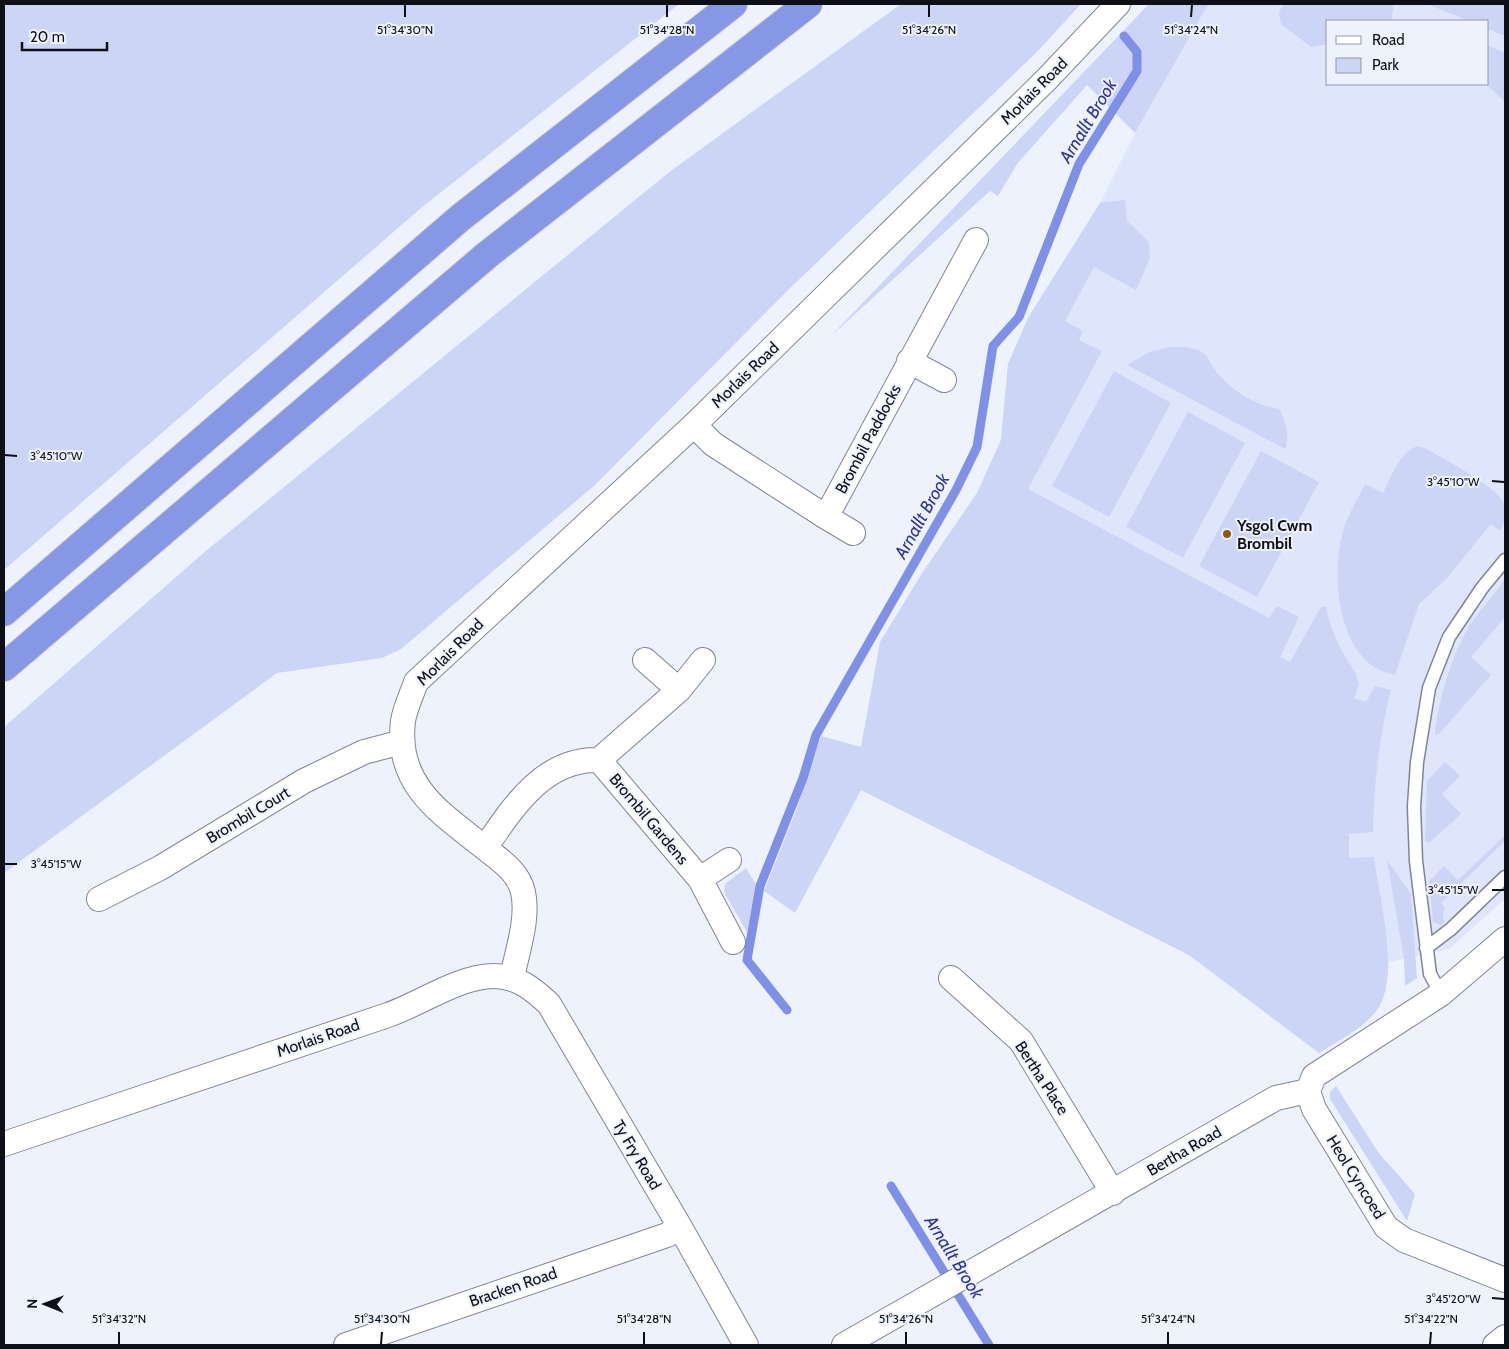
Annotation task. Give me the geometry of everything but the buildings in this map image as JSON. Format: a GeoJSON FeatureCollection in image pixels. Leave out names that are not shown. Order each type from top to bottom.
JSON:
{"type":"FeatureCollection","features":[{"type":"Feature","properties":{"kind":"highway"},"geometry":{"type":"LineString","coordinates":[[4,612],[460,218],[733,4]]}},
{"type":"Feature","properties":{"kind":"highway"},"geometry":{"type":"LineString","coordinates":[[4,667],[487,255],[808,4]]}},
{"type":"Feature","properties":{"kind":"street","name":"Morlais Road"},"geometry":{"type":"LineString","coordinates":[[4,1144],[395,1012],[475,978],[494,976],[512,978],[524,918],[523,892],[512,870],[424,798],[407,770],[402,742],[403,720],[416,682],[694,425],[1046,80],[1118,4]]}},
{"type":"Feature","properties":{"kind":"street","name":"Brombil Paddocks"},"geometry":{"type":"LineString","coordinates":[[826,516],[976,240]]}},
{"type":"Feature","properties":{"kind":"street"},"geometry":{"type":"LineString","coordinates":[[909,361],[944,380]]}},
{"type":"Feature","properties":{"kind":"street"},"geometry":{"type":"LineString","coordinates":[[694,425],[713,444],[854,533]]}},
{"type":"Feature","properties":{"kind":"street"},"geometry":{"type":"LineString","coordinates":[[645,660],[679,690]]}},
{"type":"Feature","properties":{"kind":"street","name":"Brombil Gardens"},"geometry":{"type":"LineString","coordinates":[[484,848],[525,794],[548,773],[580,760],[599,760],[679,690],[703,660]]}},
{"type":"Feature","properties":{"kind":"street","name":"Brombil Court"},"geometry":{"type":"LineString","coordinates":[[99,899],[160,868],[304,781],[364,752],[402,742]]}},
{"type":"Feature","properties":{"kind":"street","name":"Brombil Gardens"},"geometry":{"type":"LineString","coordinates":[[599,760],[700,879],[733,942]]}},
{"type":"Feature","properties":{"kind":"street","name":"Brombil Gardens"},"geometry":{"type":"LineString","coordinates":[[700,879],[729,860]]}},
{"type":"Feature","properties":{"kind":"street"},"geometry":{"type":"LineString","coordinates":[[1308,1091],[1314,1076],[1441,994],[1505,939]]}},
{"type":"Feature","properties":{"kind":"street","name":"Ty Fry Road"},"geometry":{"type":"LineString","coordinates":[[512,978],[533,988],[549,1004],[680,1227],[746,1345]]}},
{"type":"Feature","properties":{"kind":"street","name":"Bertha Place"},"geometry":{"type":"LineString","coordinates":[[951,978],[1021,1041],[1113,1193]]}},
{"type":"Feature","properties":{"kind":"street","name":"Bertha Road"},"geometry":{"type":"LineString","coordinates":[[844,1345],[1113,1193],[1276,1098],[1308,1091]]}},
{"type":"Feature","properties":{"kind":"street","name":"Heol Cyncoed"},"geometry":{"type":"LineString","coordinates":[[1308,1091],[1314,1110],[1386,1227],[1404,1240],[1505,1280]]}},
{"type":"Feature","properties":{"kind":"street","name":"Bracken Road"},"geometry":{"type":"LineString","coordinates":[[346,1345],[667,1235],[680,1227]]}},
{"type":"Feature","properties":{"kind":"street"},"geometry":{"type":"LineString","coordinates":[[1495,1345],[1505,1337]]}},
{"type":"Feature","properties":{"kind":"lane"},"geometry":{"type":"LineString","coordinates":[[1441,994],[1430,974],[1416,861],[1414,807],[1417,762],[1429,688],[1449,637],[1482,588],[1505,560]]}},
{"type":"Feature","properties":{"kind":"lane"},"geometry":{"type":"LineString","coordinates":[[1426,948],[1451,929],[1505,877]]}},
{"type":"Feature","properties":{"kind":"shaded area","name":"Ysgol Cwm Brombil"},"geometry":{"type":"Polygon","coordinates":[[[1210,4],[1505,4],[1505,899],[1449,949],[1389,962],[1385,990],[1378,1009],[1362,1025],[1319,1053],[1189,955],[861,790],[880,642],[921,575],[977,493],[1001,440],[1008,364],[1028,318],[1100,203],[1135,133],[1210,4]]]}},
{"type":"Feature","properties":{"kind":"green space"},"geometry":{"type":"Polygon","coordinates":[[[4,4],[679,4],[421,208],[4,570],[4,4]]]}},
{"type":"Feature","properties":{"kind":"green space"},"geometry":{"type":"Polygon","coordinates":[[[901,4],[1081,4],[1036,53],[788,290],[595,485],[401,649],[382,658],[277,673],[4,873],[4,727],[207,550],[668,173],[901,4]]]}},
{"type":"Feature","properties":{"kind":"green space"},"geometry":{"type":"Polygon","coordinates":[[[1149,4],[1210,4],[1135,133],[1087,85],[1017,164],[998,196],[990,191],[831,336],[1149,4]]]}},
{"type":"Feature","properties":{"kind":"green space"},"geometry":{"type":"Polygon","coordinates":[[[1283,4],[1394,4],[1391,20],[1326,20],[1326,44],[1311,47],[1281,24],[1279,13],[1283,4]]]}},
{"type":"Feature","properties":{"kind":"green space"},"geometry":{"type":"Polygon","coordinates":[[[1427,4],[1505,4],[1505,36],[1489,29],[1489,20],[1467,20],[1427,4]]]}},
{"type":"Feature","properties":{"kind":"green space"},"geometry":{"type":"Polygon","coordinates":[[[1489,45],[1505,53],[1505,102],[1487,85],[1489,85],[1489,45]]]}},
{"type":"Feature","properties":{"kind":"green space"},"geometry":{"type":"Polygon","coordinates":[[[1125,200],[1127,221],[1149,242],[1150,258],[1136,290],[1094,267],[1065,321],[1083,331],[1079,340],[1102,351],[1028,489],[1269,618],[1277,606],[1299,617],[1280,657],[1290,662],[1321,607],[1326,607],[1330,624],[1339,646],[1356,674],[1359,685],[1354,698],[1366,702],[1375,686],[1391,690],[1378,760],[1373,832],[1349,834],[1349,858],[1374,857],[1388,957],[1384,996],[1377,1010],[1365,1023],[1319,1053],[1189,955],[861,790],[795,913],[764,891],[796,811],[821,736],[861,747],[880,642],[921,575],[977,493],[1001,440],[1008,364],[1028,318],[1100,203],[1125,200]]]}},
{"type":"Feature","properties":{"kind":"green space"},"geometry":{"type":"Polygon","coordinates":[[[1169,347],[1186,347],[1203,353],[1222,379],[1237,391],[1253,401],[1279,409],[1286,429],[1285,449],[1127,365],[1150,352],[1169,347]]]}},
{"type":"Feature","properties":{"kind":"green space"},"geometry":{"type":"Polygon","coordinates":[[[1114,371],[1171,403],[1109,517],[1052,486],[1114,371]]]}},
{"type":"Feature","properties":{"kind":"green space"},"geometry":{"type":"Polygon","coordinates":[[[1188,412],[1245,443],[1183,558],[1126,527],[1188,412]]]}},
{"type":"Feature","properties":{"kind":"green space"},"geometry":{"type":"Polygon","coordinates":[[[1418,446],[1457,466],[1492,490],[1500,497],[1504,504],[1505,518],[1500,531],[1491,524],[1446,579],[1419,604],[1395,675],[1374,667],[1361,655],[1351,639],[1339,600],[1338,558],[1346,522],[1365,484],[1383,493],[1401,459],[1411,449],[1418,446]]]}},
{"type":"Feature","properties":{"kind":"green space"},"geometry":{"type":"Polygon","coordinates":[[[1261,451],[1319,482],[1257,597],[1199,566],[1261,451]]]}},
{"type":"Feature","properties":{"kind":"green space"},"geometry":{"type":"Polygon","coordinates":[[[1505,579],[1505,617],[1471,657],[1491,675],[1440,733],[1435,735],[1442,693],[1458,649],[1470,625],[1505,579]]]}},
{"type":"Feature","properties":{"kind":"green space"},"geometry":{"type":"Polygon","coordinates":[[[1445,762],[1460,776],[1442,794],[1461,814],[1429,843],[1425,841],[1427,781],[1445,762]]]}},
{"type":"Feature","properties":{"kind":"green space"},"geometry":{"type":"Polygon","coordinates":[[[1505,835],[1505,841],[1441,903],[1445,909],[1443,913],[1444,923],[1440,925],[1433,922],[1429,881],[1444,866],[1458,880],[1505,835]]]}},
{"type":"Feature","properties":{"kind":"green space"},"geometry":{"type":"Polygon","coordinates":[[[1387,860],[1411,894],[1417,978],[1405,986],[1404,959],[1387,860]]]}},
{"type":"Feature","properties":{"kind":"green space"},"geometry":{"type":"Polygon","coordinates":[[[746,868],[756,884],[747,932],[724,892],[725,884],[746,868]]]}},
{"type":"Feature","properties":{"kind":"green space"},"geometry":{"type":"Polygon","coordinates":[[[1336,1086],[1378,1152],[1415,1194],[1407,1221],[1330,1099],[1330,1092],[1336,1086]]]}},
{"type":"Feature","properties":{"kind":"waterway","name":"Arnallt Brook"},"geometry":{"type":"LineString","coordinates":[[787,1010],[747,960],[760,886],[803,778],[816,735],[956,490],[977,447],[993,346],[1019,317],[1079,164],[1137,71],[1137,52],[1124,36]]}},
{"type":"Feature","properties":{"kind":"waterway","name":"Arnallt Brook"},"geometry":{"type":"LineString","coordinates":[[891,1186],[989,1345]]}},
{"type":"Feature","properties":{"kind":"place","name":"Ysgol Cwm Brombil"},"geometry":{"type":"Point","coordinates":[1227,534]}}]}
